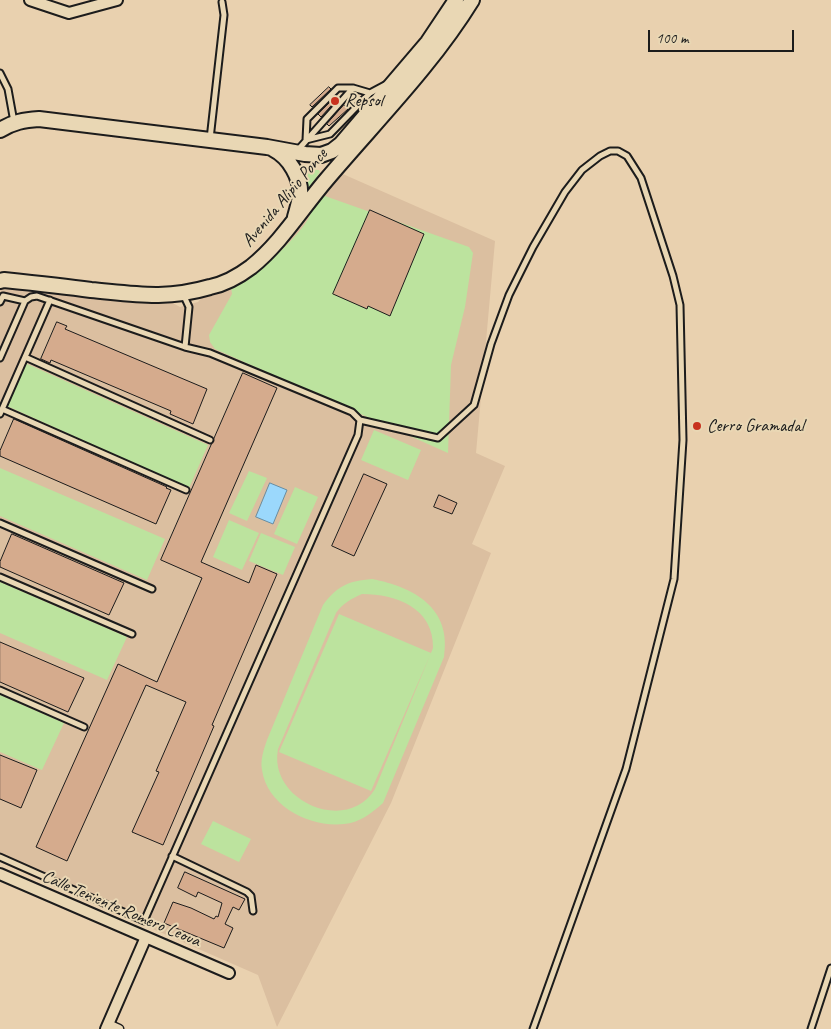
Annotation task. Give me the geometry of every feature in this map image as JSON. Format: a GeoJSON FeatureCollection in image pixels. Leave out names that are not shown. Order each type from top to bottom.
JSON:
{"type":"FeatureCollection","features":[{"type":"Feature","properties":{"kind":"main road","name":"Avenida Alipio Ponce"},"geometry":{"type":"LineString","coordinates":[[1,280],[148,296],[183,294],[232,280],[250,268],[265,254],[294,222],[401,84],[456,0]]}},
{"type":"Feature","properties":{"kind":"main road","name":"Avenida Alipio Ponce"},"geometry":{"type":"LineString","coordinates":[[0,130],[22,120],[39,119],[267,146],[305,154],[321,155],[332,151],[341,144],[401,84],[430,61],[451,34],[472,0]]}},
{"type":"Feature","properties":{"kind":"main road"},"geometry":{"type":"LineString","coordinates":[[267,146],[280,153],[296,172],[300,196],[294,222]]}},
{"type":"Feature","properties":{"kind":"street"},"geometry":{"type":"LineString","coordinates":[[30,0],[41,2],[69,13],[113,1]]}},
{"type":"Feature","properties":{"kind":"street","name":"Calle Teniente Romero Leoua"},"geometry":{"type":"LineString","coordinates":[[0,874],[229,973]]}},
{"type":"Feature","properties":{"kind":"street"},"geometry":{"type":"LineString","coordinates":[[119,1029],[107,1027],[146,937]]}},
{"type":"Feature","properties":{"kind":"lane"},"geometry":{"type":"LineString","coordinates":[[210,140],[224,14],[222,2]]}},
{"type":"Feature","properties":{"kind":"lane"},"geometry":{"type":"LineString","coordinates":[[0,73],[8,88],[14,123]]}},
{"type":"Feature","properties":{"kind":"lane"},"geometry":{"type":"LineString","coordinates":[[306,140],[330,134],[370,93],[401,84]]}},
{"type":"Feature","properties":{"kind":"lane"},"geometry":{"type":"LineString","coordinates":[[306,140],[307,119],[338,88],[353,88],[370,93]]}},
{"type":"Feature","properties":{"kind":"lane"},"geometry":{"type":"LineString","coordinates":[[296,152],[353,88]]}},
{"type":"Feature","properties":{"kind":"lane"},"geometry":{"type":"LineString","coordinates":[[0,358],[25,301],[37,296],[185,348],[219,356],[352,412],[360,420],[438,438],[474,405],[491,344],[509,295],[533,247],[565,192],[582,170],[600,156],[610,151],[618,151],[627,156],[641,178],[673,276],[680,305],[683,440],[674,579],[626,769],[533,1029]]}},
{"type":"Feature","properties":{"kind":"lane"},"geometry":{"type":"LineString","coordinates":[[183,294],[189,307],[185,348]]}},
{"type":"Feature","properties":{"kind":"lane"},"geometry":{"type":"LineString","coordinates":[[0,302],[2,296],[25,301]]}},
{"type":"Feature","properties":{"kind":"lane"},"geometry":{"type":"LineString","coordinates":[[50,300],[1,411],[186,490]]}},
{"type":"Feature","properties":{"kind":"lane"},"geometry":{"type":"LineString","coordinates":[[25,357],[210,440]]}},
{"type":"Feature","properties":{"kind":"lane"},"geometry":{"type":"LineString","coordinates":[[0,857],[144,921],[358,435],[360,420]]}},
{"type":"Feature","properties":{"kind":"lane"},"geometry":{"type":"LineString","coordinates":[[0,523],[152,589]]}},
{"type":"Feature","properties":{"kind":"lane"},"geometry":{"type":"LineString","coordinates":[[0,576],[132,634]]}},
{"type":"Feature","properties":{"kind":"lane"},"geometry":{"type":"LineString","coordinates":[[0,690],[84,727]]}},
{"type":"Feature","properties":{"kind":"lane"},"geometry":{"type":"LineString","coordinates":[[172,856],[247,892],[251,896],[253,911]]}},
{"type":"Feature","properties":{"kind":"lane"},"geometry":{"type":"LineString","coordinates":[[811,1029],[831,968]]}},
{"type":"Feature","properties":{"kind":"shaded area"},"geometry":{"type":"Polygon","coordinates":[[[336,171],[495,241],[476,453],[505,466],[472,544],[491,553],[391,803],[277,1027],[258,975],[0,862],[0,286],[169,301],[180,307],[198,302],[206,293],[243,279],[336,171]]]}},
{"type":"Feature","properties":{"kind":"green space"},"geometry":{"type":"Polygon","coordinates":[[[302,169],[319,170],[320,172],[307,190],[305,189],[302,169]]]}},
{"type":"Feature","properties":{"kind":"green space"},"geometry":{"type":"Polygon","coordinates":[[[325,196],[469,247],[473,253],[465,307],[451,365],[448,453],[215,349],[210,342],[209,335],[232,294],[231,287],[251,275],[281,251],[305,224],[316,204],[325,196]]]}},
{"type":"Feature","properties":{"kind":"green space"},"geometry":{"type":"Polygon","coordinates":[[[25,363],[208,445],[189,488],[7,406],[25,363]]]}},
{"type":"Feature","properties":{"kind":"green space"},"geometry":{"type":"Polygon","coordinates":[[[374,430],[421,450],[408,480],[361,460],[374,430]]]}},
{"type":"Feature","properties":{"kind":"green space"},"geometry":{"type":"Polygon","coordinates":[[[0,468],[165,539],[147,580],[0,516],[0,468]]]}},
{"type":"Feature","properties":{"kind":"green space"},"geometry":{"type":"Polygon","coordinates":[[[249,471],[267,478],[247,521],[229,513],[249,471]]]}},
{"type":"Feature","properties":{"kind":"green space"},"geometry":{"type":"Polygon","coordinates":[[[295,487],[318,497],[297,544],[274,534],[295,487]]]}},
{"type":"Feature","properties":{"kind":"green space"},"geometry":{"type":"Polygon","coordinates":[[[229,520],[259,533],[242,570],[213,557],[229,520]]]}},
{"type":"Feature","properties":{"kind":"green space"},"geometry":{"type":"Polygon","coordinates":[[[261,533],[295,547],[283,575],[249,561],[261,533]]]}},
{"type":"Feature","properties":{"kind":"green space"},"geometry":{"type":"Polygon","coordinates":[[[372,579],[402,588],[415,594],[427,603],[436,613],[442,625],[445,640],[444,657],[383,803],[370,814],[355,822],[331,824],[318,822],[292,812],[272,794],[262,770],[263,755],[267,740],[323,605],[338,589],[350,583],[372,579]],[[362,594],[344,604],[336,613],[278,749],[278,768],[285,784],[297,797],[312,806],[329,810],[347,809],[362,803],[375,789],[433,648],[432,634],[420,613],[400,601],[362,594]]]}},
{"type":"Feature","properties":{"kind":"green space"},"geometry":{"type":"Polygon","coordinates":[[[0,582],[127,637],[107,680],[0,633],[0,582]]]}},
{"type":"Feature","properties":{"kind":"green space"},"geometry":{"type":"Polygon","coordinates":[[[339,614],[431,653],[371,791],[279,752],[339,614]]]}},
{"type":"Feature","properties":{"kind":"green space"},"geometry":{"type":"Polygon","coordinates":[[[0,695],[64,723],[42,770],[0,752],[0,695]]]}},
{"type":"Feature","properties":{"kind":"green space"},"geometry":{"type":"Polygon","coordinates":[[[213,821],[251,839],[239,862],[201,844],[213,821]]]}},
{"type":"Feature","properties":{"kind":"water"},"geometry":{"type":"Polygon","coordinates":[[[270,483],[287,490],[273,524],[256,517],[270,483]]]}},
{"type":"Feature","properties":{"kind":"building"},"geometry":{"type":"Polygon","coordinates":[[[329,87],[331,89],[312,107],[310,105],[329,87]]]}},
{"type":"Feature","properties":{"kind":"building"},"geometry":{"type":"Polygon","coordinates":[[[337,96],[338,98],[321,117],[318,114],[337,96]]]}},
{"type":"Feature","properties":{"kind":"building"},"geometry":{"type":"Polygon","coordinates":[[[344,105],[348,109],[329,126],[327,124],[344,105]]]}},
{"type":"Feature","properties":{"kind":"building"},"geometry":{"type":"Polygon","coordinates":[[[370,210],[424,234],[390,316],[368,306],[367,309],[333,294],[370,210]]]}},
{"type":"Feature","properties":{"kind":"building"},"geometry":{"type":"Polygon","coordinates":[[[57,322],[67,326],[65,329],[207,389],[193,424],[170,414],[171,411],[51,360],[50,363],[41,359],[57,322]]]}},
{"type":"Feature","properties":{"kind":"building"},"geometry":{"type":"Polygon","coordinates":[[[243,373],[277,388],[201,562],[249,583],[256,565],[277,574],[163,845],[132,832],[159,772],[156,771],[186,702],[146,685],[67,861],[36,847],[118,664],[157,682],[202,578],[161,560],[243,373]]]}},
{"type":"Feature","properties":{"kind":"building"},"geometry":{"type":"Polygon","coordinates":[[[14,419],[167,487],[171,490],[156,524],[0,456],[0,451],[14,419]]]}},
{"type":"Feature","properties":{"kind":"building"},"geometry":{"type":"Polygon","coordinates":[[[364,474],[387,484],[354,556],[332,546],[364,474]]]}},
{"type":"Feature","properties":{"kind":"building"},"geometry":{"type":"Polygon","coordinates":[[[439,495],[457,503],[452,514],[434,507],[439,495]]]}},
{"type":"Feature","properties":{"kind":"building"},"geometry":{"type":"Polygon","coordinates":[[[12,534],[124,583],[109,615],[0,567],[0,562],[12,534]]]}},
{"type":"Feature","properties":{"kind":"building"},"geometry":{"type":"Polygon","coordinates":[[[0,642],[84,678],[68,712],[0,682],[0,642]]]}},
{"type":"Feature","properties":{"kind":"building"},"geometry":{"type":"Polygon","coordinates":[[[0,755],[37,770],[21,808],[0,799],[0,755]]]}},
{"type":"Feature","properties":{"kind":"building"},"geometry":{"type":"Polygon","coordinates":[[[185,872],[245,899],[239,910],[233,907],[225,924],[233,928],[224,948],[164,923],[173,902],[214,919],[216,916],[218,917],[222,903],[198,892],[196,897],[178,888],[185,872]]]}},
{"type":"Feature","properties":{"kind":"place","name":"Repsol"},"geometry":{"type":"Point","coordinates":[335,101]}},
{"type":"Feature","properties":{"kind":"place","name":"Cerro Gramadal"},"geometry":{"type":"Point","coordinates":[697,426]}}]}
